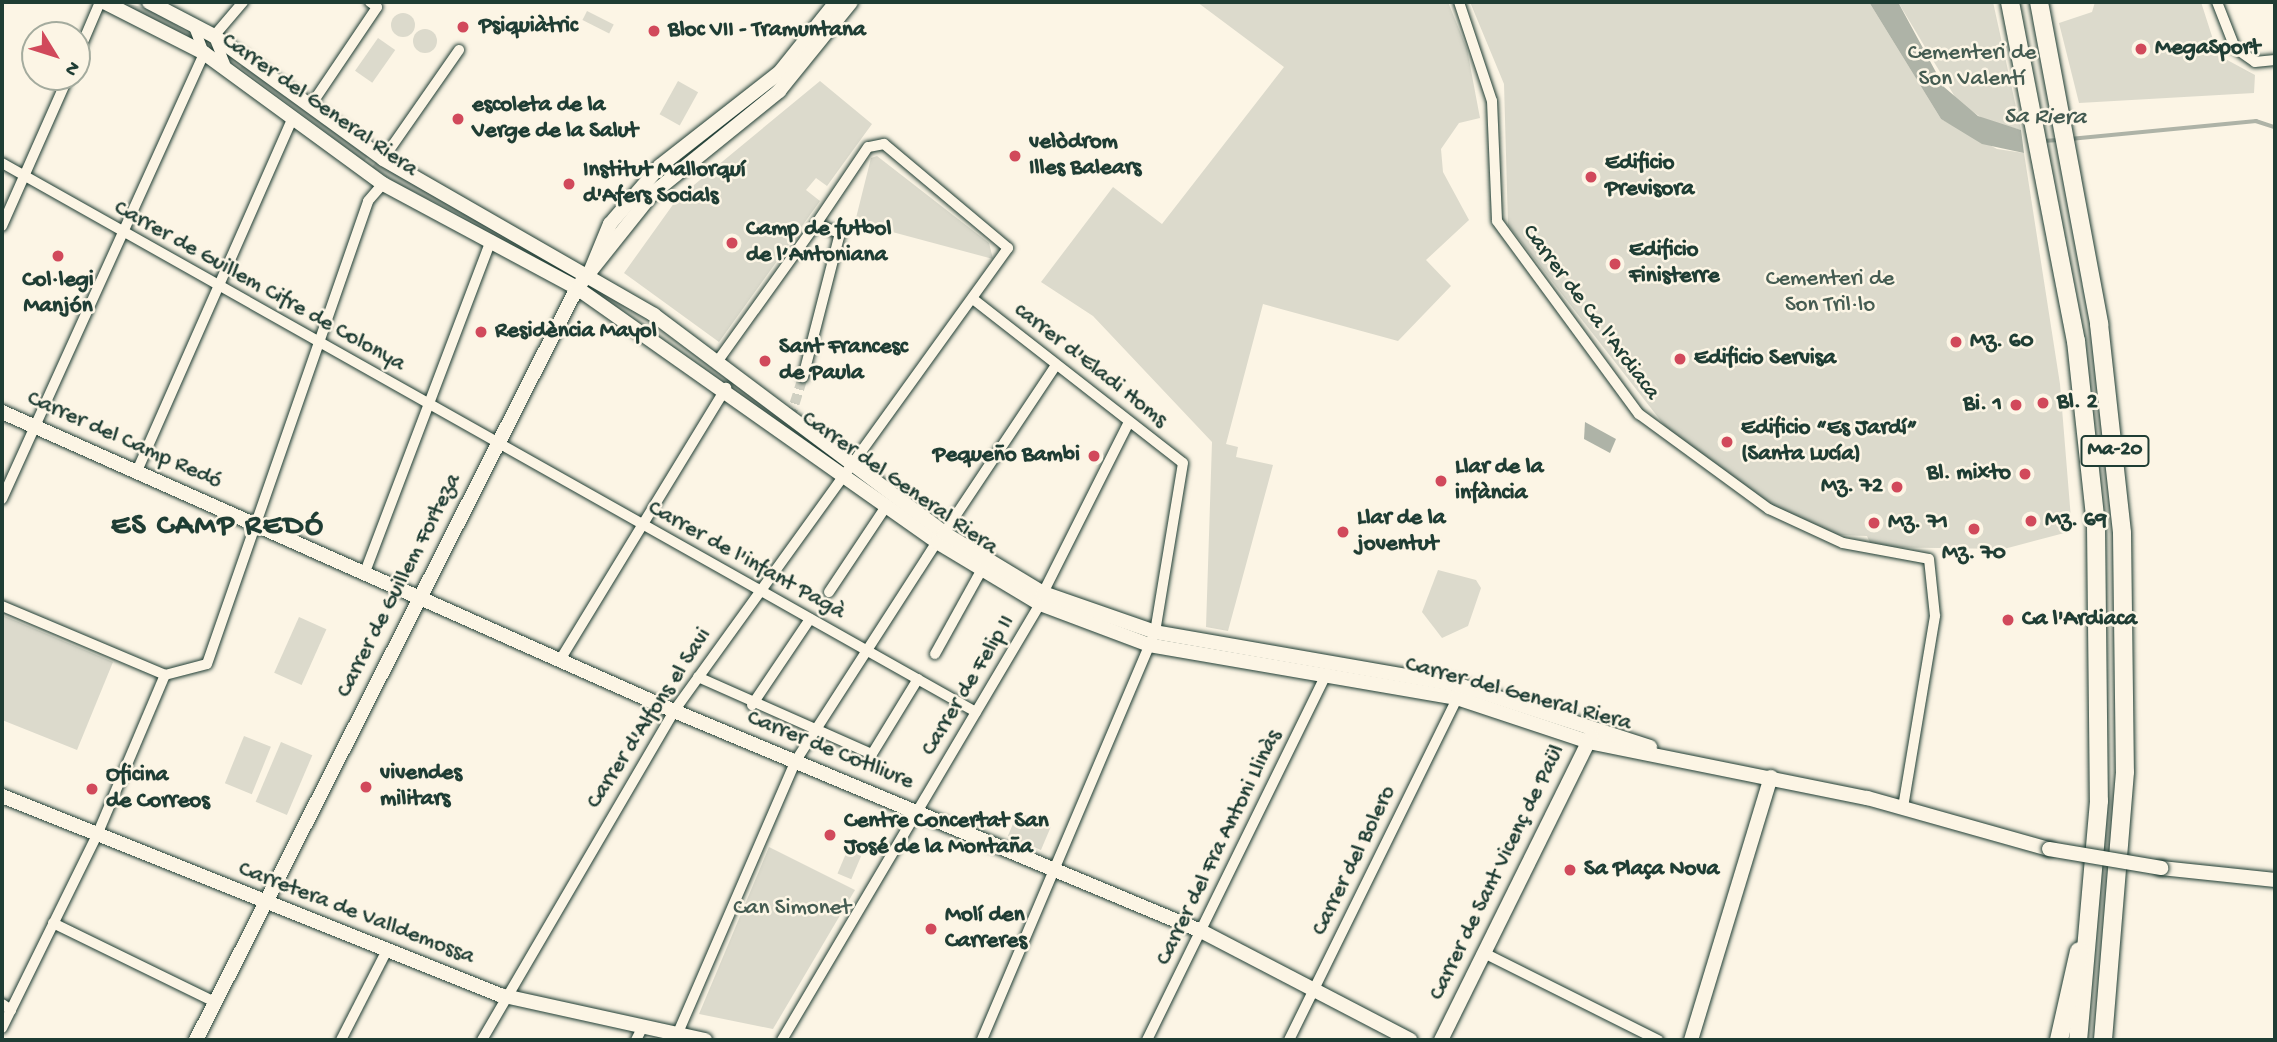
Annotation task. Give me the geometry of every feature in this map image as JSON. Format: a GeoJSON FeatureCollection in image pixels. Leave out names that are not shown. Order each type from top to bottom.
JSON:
{"type":"FeatureCollection","features":[{"type":"Feature","properties":{"kind":"highway","name":"Ma-20"},"geometry":{"type":"LineString","coordinates":[[2010,2],[2080,371],[2096,525],[2101,710],[2093,897],[2078,1040]]}},
{"type":"Feature","properties":{"kind":"highway","name":"Ma-20"},"geometry":{"type":"LineString","coordinates":[[2040,10],[2076,193],[2109,394],[2124,582],[2124,802],[2103,1040]]}},
{"type":"Feature","properties":{"kind":"highway"},"geometry":{"type":"LineString","coordinates":[[2059,1040],[2093,897]]}},
{"type":"Feature","properties":{"kind":"highway"},"geometry":{"type":"LineString","coordinates":[[2107,1010],[2110,1040]]}},
{"type":"Feature","properties":{"kind":"main road","name":"Carrer del General Riera"},"geometry":{"type":"LineString","coordinates":[[102,2],[204,53],[383,184],[577,288],[846,468],[981,571],[1042,598],[1152,638],[1457,698],[1588,742],[1771,777],[1903,807],[2049,849],[2161,869],[2275,880]]}},
{"type":"Feature","properties":{"kind":"main road","name":"Carrer del General Riera"},"geometry":{"type":"LineString","coordinates":[[149,2],[214,36],[311,104],[383,159],[589,274],[717,362],[846,468],[887,506],[1042,598]]}},
{"type":"Feature","properties":{"kind":"main road"},"geometry":{"type":"LineString","coordinates":[[589,274],[610,224],[660,166],[780,72],[836,2]]}},
{"type":"Feature","properties":{"kind":"main road","name":"Carrer de Guillem Forteza"},"geometry":{"type":"LineString","coordinates":[[196,1040],[577,288],[652,194],[779,91],[851,2]]}},
{"type":"Feature","properties":{"kind":"main road","name":"Carrer del Camp Redó"},"geometry":{"type":"LineString","coordinates":[[2,412],[421,597]]}},
{"type":"Feature","properties":{"kind":"main road","name":"Carrer de Cotlliure"},"geometry":{"type":"LineString","coordinates":[[421,597],[674,711],[1054,872],[1201,931],[1410,1040]]}},
{"type":"Feature","properties":{"kind":"main road","name":"Carrer del General Riera"},"geometry":{"type":"LineString","coordinates":[[1152,638],[1460,685],[1597,725],[1681,759]]}},
{"type":"Feature","properties":{"kind":"main road","name":"Carrer de Sant Vicenç de Paül"},"geometry":{"type":"LineString","coordinates":[[1441,1040],[1597,725]]}},
{"type":"Feature","properties":{"kind":"main road"},"geometry":{"type":"LineString","coordinates":[[1691,1040],[1771,777]]}},
{"type":"Feature","properties":{"kind":"main road","name":"Carretera de Valldemossa"},"geometry":{"type":"LineString","coordinates":[[2,796],[265,904],[504,996],[639,1034],[677,1035],[705,1040]]}},
{"type":"Feature","properties":{"kind":"street"},"geometry":{"type":"LineString","coordinates":[[91,26],[102,2]]}},
{"type":"Feature","properties":{"kind":"street"},"geometry":{"type":"LineString","coordinates":[[227,69],[214,36],[243,2]]}},
{"type":"Feature","properties":{"kind":"street","name":"Carrer de Ca l'Ardiaca"},"geometry":{"type":"LineString","coordinates":[[1459,2],[1492,101],[1497,221],[1639,414],[1664,435],[1778,514],[1843,543],[1929,559],[1935,616],[1903,807]]}},
{"type":"Feature","properties":{"kind":"street"},"geometry":{"type":"LineString","coordinates":[[2217,2],[2235,48],[2255,62],[2275,60]]}},
{"type":"Feature","properties":{"kind":"street"},"geometry":{"type":"LineString","coordinates":[[311,104],[374,4]]}},
{"type":"Feature","properties":{"kind":"street"},"geometry":{"type":"LineString","coordinates":[[2,499],[204,53],[193,25]]}},
{"type":"Feature","properties":{"kind":"street"},"geometry":{"type":"LineString","coordinates":[[383,159],[459,50]]}},
{"type":"Feature","properties":{"kind":"street"},"geometry":{"type":"LineString","coordinates":[[2,226],[62,91]]}},
{"type":"Feature","properties":{"kind":"street"},"geometry":{"type":"LineString","coordinates":[[137,471],[293,118]]}},
{"type":"Feature","properties":{"kind":"street","name":"Carrer d'Alfons el Savi"},"geometry":{"type":"LineString","coordinates":[[482,1040],[504,996],[674,711],[846,468],[1007,258],[1005,239],[884,144],[868,147],[717,362]]}},
{"type":"Feature","properties":{"kind":"street","name":"Carrer de Guillem Cifre de Colonya"},"geometry":{"type":"LineString","coordinates":[[2,163],[498,443]]}},
{"type":"Feature","properties":{"kind":"street"},"geometry":{"type":"LineString","coordinates":[[2,606],[165,675],[207,664],[253,523],[368,201],[383,184]]}},
{"type":"Feature","properties":{"kind":"street"},"geometry":{"type":"LineString","coordinates":[[803,377],[840,233],[816,224]]}},
{"type":"Feature","properties":{"kind":"street"},"geometry":{"type":"LineString","coordinates":[[365,572],[431,406],[491,240]]}},
{"type":"Feature","properties":{"kind":"street","name":"carrer d'Eladi Homs"},"geometry":{"type":"LineString","coordinates":[[973,299],[1183,463],[1152,638]]}},
{"type":"Feature","properties":{"kind":"street"},"geometry":{"type":"LineString","coordinates":[[677,1035],[794,762],[1056,365]]}},
{"type":"Feature","properties":{"kind":"street"},"geometry":{"type":"LineString","coordinates":[[560,660],[726,388]]}},
{"type":"Feature","properties":{"kind":"street","name":"Carrer de Felip II"},"geometry":{"type":"LineString","coordinates":[[782,1040],[1042,598],[1129,422]]}},
{"type":"Feature","properties":{"kind":"street","name":"Carrer de l'infant Pagà"},"geometry":{"type":"LineString","coordinates":[[498,443],[976,712]]}},
{"type":"Feature","properties":{"kind":"street"},"geometry":{"type":"LineString","coordinates":[[829,592],[887,506]]}},
{"type":"Feature","properties":{"kind":"street"},"geometry":{"type":"LineString","coordinates":[[935,654],[981,571]]}},
{"type":"Feature","properties":{"kind":"street"},"geometry":{"type":"LineString","coordinates":[[752,705],[810,619]]}},
{"type":"Feature","properties":{"kind":"street"},"geometry":{"type":"LineString","coordinates":[[982,1040],[1152,638]]}},
{"type":"Feature","properties":{"kind":"street","name":"Carrer del Fra Antoni Llinàs"},"geometry":{"type":"LineString","coordinates":[[1147,1040],[1328,672]]}},
{"type":"Feature","properties":{"kind":"street"},"geometry":{"type":"LineString","coordinates":[[2,1028],[6,1007],[53,923],[97,835],[165,675]]}},
{"type":"Feature","properties":{"kind":"street"},"geometry":{"type":"LineString","coordinates":[[698,677],[752,705],[872,754],[918,680]]}},
{"type":"Feature","properties":{"kind":"street","name":"Carrer del Bolero"},"geometry":{"type":"LineString","coordinates":[[1289,1040],[1457,698]]}},
{"type":"Feature","properties":{"kind":"street"},"geometry":{"type":"LineString","coordinates":[[53,923],[215,1002]]}},
{"type":"Feature","properties":{"kind":"street"},"geometry":{"type":"LineString","coordinates":[[341,1040],[387,950]]}},
{"type":"Feature","properties":{"kind":"street"},"geometry":{"type":"LineString","coordinates":[[1484,953],[1658,1040]]}},
{"type":"Feature","properties":{"kind":"green space"},"geometry":{"type":"Polygon","coordinates":[[[119,2],[151,9],[194,37],[192,38],[119,2]]]}},
{"type":"Feature","properties":{"kind":"green space"},"geometry":{"type":"Polygon","coordinates":[[[1197,2],[1448,2],[1467,49],[1480,118],[1459,123],[1441,149],[1443,172],[1469,220],[1426,260],[1451,286],[1398,341],[1263,304],[1226,444],[1238,447],[1236,457],[1273,465],[1228,631],[1206,627],[1212,442],[1093,316],[1041,282],[1113,187],[1162,224],[1284,67],[1197,2]]]}},
{"type":"Feature","properties":{"kind":"green space","name":"Cementeri de Son Tril·lo"},"geometry":{"type":"Polygon","coordinates":[[[1470,2],[1869,2],[1941,119],[1997,149],[2024,153],[2060,384],[2072,531],[2004,549],[1872,547],[1867,536],[1838,535],[1772,505],[1668,430],[1508,225],[1504,84],[1470,2]]]}},
{"type":"Feature","properties":{"kind":"green space","name":"Cementeri de Son Valentí"},"geometry":{"type":"Polygon","coordinates":[[[1898,2],[1993,2],[2021,130],[1985,120],[1958,102],[1898,2]]]}},
{"type":"Feature","properties":{"kind":"green space","name":"MegaSport"},"geometry":{"type":"Polygon","coordinates":[[[2095,2],[2201,2],[2218,55],[2255,75],[2254,93],[2079,103],[2059,23],[2092,12],[2095,2]]]}},
{"type":"Feature","properties":{"kind":"green space"},"geometry":{"type":"Polygon","coordinates":[[[587,11],[614,25],[609,34],[582,20],[587,11]]]}},
{"type":"Feature","properties":{"kind":"green space"},"geometry":{"type":"Polygon","coordinates":[[[403,13],[412,16],[415,25],[412,34],[403,37],[394,34],[391,25],[394,16],[403,13]]]}},
{"type":"Feature","properties":{"kind":"green space"},"geometry":{"type":"Polygon","coordinates":[[[425,29],[434,32],[437,41],[434,50],[425,53],[416,50],[413,41],[416,32],[425,29]]]}},
{"type":"Feature","properties":{"kind":"green space"},"geometry":{"type":"Polygon","coordinates":[[[378,38],[395,50],[372,83],[355,71],[378,38]]]}},
{"type":"Feature","properties":{"kind":"green space"},"geometry":{"type":"Polygon","coordinates":[[[244,63],[368,156],[364,161],[240,68],[244,63]]]}},
{"type":"Feature","properties":{"kind":"green space"},"geometry":{"type":"Polygon","coordinates":[[[678,81],[698,92],[680,125],[660,114],[678,81]]]}},
{"type":"Feature","properties":{"kind":"green space"},"geometry":{"type":"Polygon","coordinates":[[[820,81],[872,124],[827,186],[816,178],[806,190],[820,201],[719,342],[624,273],[677,199],[820,81]]]}},
{"type":"Feature","properties":{"kind":"green space"},"geometry":{"type":"Polygon","coordinates":[[[877,156],[989,243],[993,259],[855,222],[871,158],[877,156]]]}},
{"type":"Feature","properties":{"kind":"green space"},"geometry":{"type":"Polygon","coordinates":[[[376,162],[545,257],[396,183],[372,167],[376,162]]]}},
{"type":"Feature","properties":{"kind":"green space"},"geometry":{"type":"Polygon","coordinates":[[[1438,570],[1476,580],[1481,588],[1468,626],[1442,638],[1422,612],[1438,570]]]}},
{"type":"Feature","properties":{"kind":"green space"},"geometry":{"type":"Polygon","coordinates":[[[2,615],[113,662],[77,750],[2,720],[2,615]]]}},
{"type":"Feature","properties":{"kind":"green space"},"geometry":{"type":"Polygon","coordinates":[[[299,617],[326,629],[302,685],[274,673],[299,617]]]}},
{"type":"Feature","properties":{"kind":"green space"},"geometry":{"type":"Polygon","coordinates":[[[244,736],[271,747],[252,794],[225,783],[244,736]]]}},
{"type":"Feature","properties":{"kind":"green space"},"geometry":{"type":"Polygon","coordinates":[[[281,742],[312,755],[287,815],[256,802],[281,742]]]}},
{"type":"Feature","properties":{"kind":"green space"},"geometry":{"type":"Polygon","coordinates":[[[1018,812],[1051,826],[1041,850],[1008,836],[1018,812]]]}},
{"type":"Feature","properties":{"kind":"green space"},"geometry":{"type":"Polygon","coordinates":[[[850,844],[864,850],[851,879],[837,873],[850,844]]]}},
{"type":"Feature","properties":{"kind":"green space","name":"Can Simonet"},"geometry":{"type":"Polygon","coordinates":[[[769,847],[855,890],[773,1029],[699,1014],[769,847]]]}},
{"type":"Feature","properties":{"kind":"shaded area"},"geometry":{"type":"Polygon","coordinates":[[[1869,2],[1898,2],[1944,87],[1978,116],[2021,130],[2024,153],[1982,144],[1941,119],[1869,2]]]}},
{"type":"Feature","properties":{"kind":"shaded area"},"geometry":{"type":"Polygon","coordinates":[[[1585,422],[1616,439],[1610,453],[1584,439],[1585,422]]]}},
{"type":"Feature","properties":{"kind":"waterway","name":"Sa Riera"},"geometry":{"type":"LineString","coordinates":[[2070,139],[2256,121],[2275,127]]}},
{"type":"Feature","properties":{"kind":"waterway","name":"Sa Riera"},"geometry":{"type":"LineString","coordinates":[[2042,141],[2059,140]]}},
{"type":"Feature","properties":{"kind":"tunnel"},"geometry":{"type":"LineString","coordinates":[[790,418],[803,377]]}},
{"type":"Feature","properties":{"kind":"place","name":"Psiquiàtric"},"geometry":{"type":"Point","coordinates":[463,27]}},
{"type":"Feature","properties":{"kind":"place","name":"Bloc VII - Tramuntana"},"geometry":{"type":"Point","coordinates":[654,31]}},
{"type":"Feature","properties":{"kind":"place","name":"MegaSport"},"geometry":{"type":"Point","coordinates":[2141,49]}},
{"type":"Feature","properties":{"kind":"place","name":"escoleta de la Verge de la Salut"},"geometry":{"type":"Point","coordinates":[458,119]}},
{"type":"Feature","properties":{"kind":"place","name":"velòdrom Illes Balears"},"geometry":{"type":"Point","coordinates":[1015,156]}},
{"type":"Feature","properties":{"kind":"place","name":"Edificio Previsora"},"geometry":{"type":"Point","coordinates":[1591,177]}},
{"type":"Feature","properties":{"kind":"place","name":"Institut Mallorquí d'Afers Socials"},"geometry":{"type":"Point","coordinates":[569,184]}},
{"type":"Feature","properties":{"kind":"place","name":"Camp de futbol de l’Antoniana"},"geometry":{"type":"Point","coordinates":[732,243]}},
{"type":"Feature","properties":{"kind":"place","name":"Col·legi Manjón"},"geometry":{"type":"Point","coordinates":[58,256]}},
{"type":"Feature","properties":{"kind":"place","name":"Edificio Finisterre"},"geometry":{"type":"Point","coordinates":[1615,264]}},
{"type":"Feature","properties":{"kind":"place","name":"Residència Mayol"},"geometry":{"type":"Point","coordinates":[481,332]}},
{"type":"Feature","properties":{"kind":"place","name":"Mz. 60"},"geometry":{"type":"Point","coordinates":[1956,342]}},
{"type":"Feature","properties":{"kind":"place","name":"Edificio Servisa"},"geometry":{"type":"Point","coordinates":[1680,359]}},
{"type":"Feature","properties":{"kind":"place","name":"Sant Francesc de Paula"},"geometry":{"type":"Point","coordinates":[765,361]}},
{"type":"Feature","properties":{"kind":"place","name":"Bl. 2"},"geometry":{"type":"Point","coordinates":[2043,403]}},
{"type":"Feature","properties":{"kind":"place","name":"Bi. 1"},"geometry":{"type":"Point","coordinates":[2016,405]}},
{"type":"Feature","properties":{"kind":"place","name":"Edificio “Es Jardí” (Santa Lucía)"},"geometry":{"type":"Point","coordinates":[1727,442]}},
{"type":"Feature","properties":{"kind":"place","name":"Pequeño Bambi"},"geometry":{"type":"Point","coordinates":[1094,456]}},
{"type":"Feature","properties":{"kind":"place","name":"Bl. mixto"},"geometry":{"type":"Point","coordinates":[2025,474]}},
{"type":"Feature","properties":{"kind":"place","name":"Llar de la infància"},"geometry":{"type":"Point","coordinates":[1441,481]}},
{"type":"Feature","properties":{"kind":"place","name":"Mz. 72"},"geometry":{"type":"Point","coordinates":[1897,487]}},
{"type":"Feature","properties":{"kind":"place","name":"Mz. 69"},"geometry":{"type":"Point","coordinates":[2031,521]}},
{"type":"Feature","properties":{"kind":"place","name":"Mz. 71"},"geometry":{"type":"Point","coordinates":[1874,523]}},
{"type":"Feature","properties":{"kind":"place","name":"Mz. 70"},"geometry":{"type":"Point","coordinates":[1974,529]}},
{"type":"Feature","properties":{"kind":"place","name":"Llar de la joventut"},"geometry":{"type":"Point","coordinates":[1343,532]}},
{"type":"Feature","properties":{"kind":"place","name":"Ca l'Ardiaca"},"geometry":{"type":"Point","coordinates":[2008,620]}},
{"type":"Feature","properties":{"kind":"place","name":"vivendes militars"},"geometry":{"type":"Point","coordinates":[366,787]}},
{"type":"Feature","properties":{"kind":"place","name":"Oficina de Correos"},"geometry":{"type":"Point","coordinates":[92,789]}},
{"type":"Feature","properties":{"kind":"place","name":"Centre Concertat San José de la Montaña"},"geometry":{"type":"Point","coordinates":[830,835]}},
{"type":"Feature","properties":{"kind":"place","name":"Sa Plaça Nova"},"geometry":{"type":"Point","coordinates":[1570,870]}},
{"type":"Feature","properties":{"kind":"place","name":"Molí den Carreres"},"geometry":{"type":"Point","coordinates":[931,929]}},
{"type":"Feature","properties":{"kind":"district","name":"ES CAMP REDÓ"},"geometry":{"type":"Point","coordinates":[218,528]}}]}
